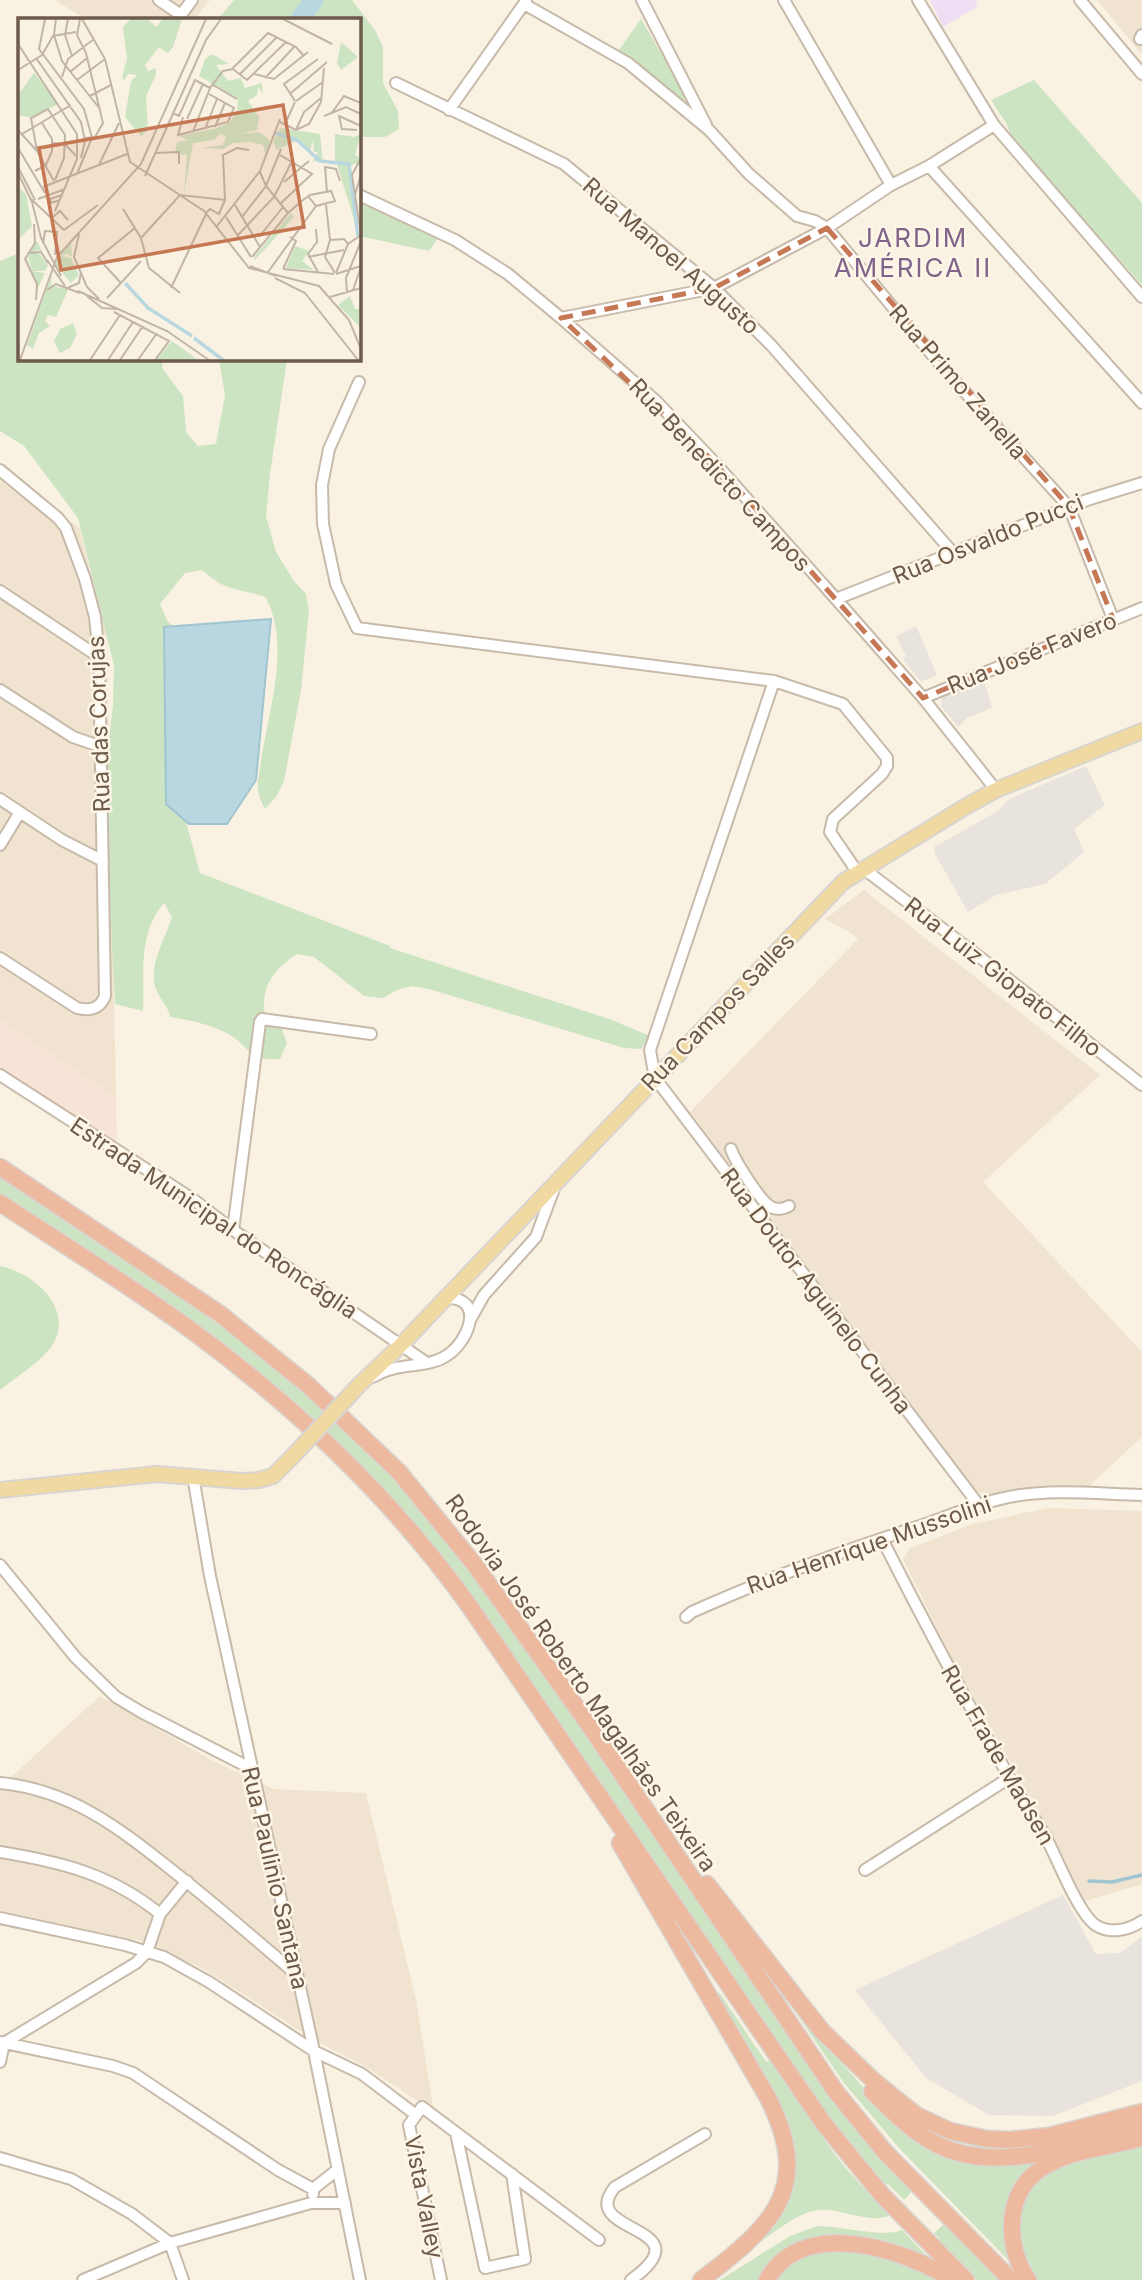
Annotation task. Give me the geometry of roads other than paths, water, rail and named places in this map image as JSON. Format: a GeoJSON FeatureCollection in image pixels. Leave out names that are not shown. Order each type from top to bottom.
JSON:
{"type":"FeatureCollection","features":[{"type":"Feature","properties":{"kind":"highway","name":"Rodovia José Roberto Magalhães Teixeira"},"geometry":{"type":"LineString","coordinates":[[0,1167],[220,1314],[309,1386],[399,1472],[450,1532],[587,1722],[836,2092],[885,2152],[1011,2280]]}},
{"type":"Feature","properties":{"kind":"highway","name":"Rodovia José Roberto Magalhães Teixeira"},"geometry":{"type":"LineString","coordinates":[[0,1203],[191,1331],[240,1368],[325,1441],[396,1512],[431,1555],[564,1743],[824,2123],[882,2195],[966,2280]]}},
{"type":"Feature","properties":{"kind":"highway"},"geometry":{"type":"LineString","coordinates":[[587,1722],[708,1885],[852,2070],[904,2122],[940,2146],[998,2157],[1022,2156],[1142,2125]]}},
{"type":"Feature","properties":{"kind":"highway"},"geometry":{"type":"LineString","coordinates":[[564,1743],[658,1912],[768,2098],[783,2130],[788,2167],[786,2185],[773,2214],[743,2248],[701,2280]]}},
{"type":"Feature","properties":{"kind":"highway"},"geometry":{"type":"LineString","coordinates":[[822,2031],[875,2082],[916,2115],[959,2133],[998,2139],[1039,2137],[1142,2112]]}},
{"type":"Feature","properties":{"kind":"highway"},"geometry":{"type":"LineString","coordinates":[[1028,2280],[1014,2254],[1011,2224],[1018,2197],[1035,2172],[1066,2157],[1142,2138]]}},
{"type":"Feature","properties":{"kind":"highway"},"geometry":{"type":"LineString","coordinates":[[767,2280],[781,2262],[795,2251],[812,2244],[839,2243],[907,2257],[953,2280]]}},
{"type":"Feature","properties":{"kind":"main road","name":"Rua Campos Salles"},"geometry":{"type":"LineString","coordinates":[[0,1490],[144,1475],[242,1481],[273,1476],[418,1328],[843,882],[996,790],[1142,731]]}},
{"type":"Feature","properties":{"kind":"street"},"geometry":{"type":"LineString","coordinates":[[159,0],[180,17],[192,0]]}},
{"type":"Feature","properties":{"kind":"street"},"geometry":{"type":"LineString","coordinates":[[642,0],[709,130]]}},
{"type":"Feature","properties":{"kind":"street"},"geometry":{"type":"LineString","coordinates":[[784,0],[891,185]]}},
{"type":"Feature","properties":{"kind":"street"},"geometry":{"type":"LineString","coordinates":[[918,0],[994,125],[1142,296]]}},
{"type":"Feature","properties":{"kind":"street"},"geometry":{"type":"LineString","coordinates":[[1080,0],[1142,74]]}},
{"type":"Feature","properties":{"kind":"street"},"geometry":{"type":"LineString","coordinates":[[449,110],[525,2]]}},
{"type":"Feature","properties":{"kind":"street","name":"Rua Primo Zanella"},"geometry":{"type":"LineString","coordinates":[[525,2],[628,63],[709,130],[749,174],[797,216],[827,228],[944,369],[1069,507],[1114,619]]}},
{"type":"Feature","properties":{"kind":"street","name":"Rua Manoel Augusto"},"geometry":{"type":"LineString","coordinates":[[396,83],[564,164],[714,288],[771,345],[954,554]]}},
{"type":"Feature","properties":{"kind":"street"},"geometry":{"type":"LineString","coordinates":[[561,318],[714,288],[827,228],[891,185],[929,166],[994,125]]}},
{"type":"Feature","properties":{"kind":"street"},"geometry":{"type":"LineString","coordinates":[[929,166],[1142,403]]}},
{"type":"Feature","properties":{"kind":"street","name":"Rua Benedicto Campos"},"geometry":{"type":"LineString","coordinates":[[360,195],[455,240],[508,274],[656,401],[715,463],[923,698],[996,790]]}},
{"type":"Feature","properties":{"kind":"street"},"geometry":{"type":"LineString","coordinates":[[359,383],[330,449],[322,485],[323,524],[336,584],[357,628],[774,681],[650,1050],[655,1078]]}},
{"type":"Feature","properties":{"kind":"street","name":"Rua das Corujas"},"geometry":{"type":"LineString","coordinates":[[0,470],[58,518],[66,528],[92,604],[99,657],[102,747],[105,996],[95,1009],[77,1008],[0,958]]}},
{"type":"Feature","properties":{"kind":"street","name":"Rua Osvaldo Pucci"},"geometry":{"type":"LineString","coordinates":[[836,599],[1069,507],[1142,484]]}},
{"type":"Feature","properties":{"kind":"street"},"geometry":{"type":"LineString","coordinates":[[0,591],[99,657]]}},
{"type":"Feature","properties":{"kind":"street","name":"Rua José Favero"},"geometry":{"type":"LineString","coordinates":[[923,698],[1142,608]]}},
{"type":"Feature","properties":{"kind":"street","name":"Rua Luiz Giopato Filho"},"geometry":{"type":"LineString","coordinates":[[774,681],[843,704],[887,758],[887,766],[882,774],[833,819],[830,827],[830,832],[860,871],[1007,978],[1142,1085]]}},
{"type":"Feature","properties":{"kind":"street"},"geometry":{"type":"LineString","coordinates":[[0,690],[73,737],[102,747]]}},
{"type":"Feature","properties":{"kind":"street"},"geometry":{"type":"LineString","coordinates":[[0,799],[62,840],[103,861]]}},
{"type":"Feature","properties":{"kind":"street"},"geometry":{"type":"LineString","coordinates":[[0,845],[20,813]]}},
{"type":"Feature","properties":{"kind":"street"},"geometry":{"type":"LineString","coordinates":[[233,1230],[262,1019],[371,1034]]}},
{"type":"Feature","properties":{"kind":"street","name":"Estrada Municipal do Roncáglia"},"geometry":{"type":"LineString","coordinates":[[0,1075],[194,1200],[233,1230],[427,1363]]}},
{"type":"Feature","properties":{"kind":"street","name":"Rua Doutor Aguinelo Cunha"},"geometry":{"type":"LineString","coordinates":[[655,1078],[978,1504]]}},
{"type":"Feature","properties":{"kind":"street"},"geometry":{"type":"LineString","coordinates":[[731,1149],[734,1159],[769,1206],[780,1209],[789,1206]]}},
{"type":"Feature","properties":{"kind":"street"},"geometry":{"type":"LineString","coordinates":[[362,1383],[395,1368],[427,1363],[449,1355],[465,1334],[484,1295],[536,1237],[557,1181]]}},
{"type":"Feature","properties":{"kind":"street"},"geometry":{"type":"LineString","coordinates":[[446,1298],[455,1298],[466,1304],[471,1313],[470,1320]]}},
{"type":"Feature","properties":{"kind":"street"},"geometry":{"type":"LineString","coordinates":[[418,1328],[414,1339],[415,1348],[417,1354],[427,1363]]}},
{"type":"Feature","properties":{"kind":"street","name":"Rua Paulinio Santana"},"geometry":{"type":"LineString","coordinates":[[193,1476],[210,1576],[314,2051],[360,2280]]}},
{"type":"Feature","properties":{"kind":"street","name":"Rua Henrique Mussolini"},"geometry":{"type":"LineString","coordinates":[[686,1617],[752,1585],[937,1521],[978,1504],[1017,1495],[1142,1495]]}},
{"type":"Feature","properties":{"kind":"street","name":"Rua Frade Madsen"},"geometry":{"type":"LineString","coordinates":[[882,1538],[931,1636],[1009,1778],[1045,1835],[1080,1906],[1096,1926],[1116,1931],[1131,1928],[1142,1921]]}},
{"type":"Feature","properties":{"kind":"street"},"geometry":{"type":"LineString","coordinates":[[0,1565],[76,1658],[116,1697],[141,1713],[250,1768]]}},
{"type":"Feature","properties":{"kind":"street"},"geometry":{"type":"LineString","coordinates":[[864,1870],[1009,1778]]}},
{"type":"Feature","properties":{"kind":"street"},"geometry":{"type":"LineString","coordinates":[[0,1783],[29,1786],[81,1805],[130,1836],[296,1974]]}},
{"type":"Feature","properties":{"kind":"street"},"geometry":{"type":"LineString","coordinates":[[0,1852],[61,1864],[105,1878],[123,1887],[160,1914]]}},
{"type":"Feature","properties":{"kind":"street"},"geometry":{"type":"LineString","coordinates":[[2,2043],[128,1970],[147,1952],[160,1914],[187,1881]]}},
{"type":"Feature","properties":{"kind":"street"},"geometry":{"type":"LineString","coordinates":[[0,1918],[125,1945],[186,1968],[314,2051],[362,2074],[416,2115],[422,2107],[599,2240]]}},
{"type":"Feature","properties":{"kind":"street"},"geometry":{"type":"LineString","coordinates":[[0,2062],[2,2043]]}},
{"type":"Feature","properties":{"kind":"street"},"geometry":{"type":"LineString","coordinates":[[2,2043],[113,2066],[133,2073],[278,2170],[313,2189]]}},
{"type":"Feature","properties":{"kind":"street","name":"Vista Valley"},"geometry":{"type":"LineString","coordinates":[[416,2115],[409,2125],[441,2280]]}},
{"type":"Feature","properties":{"kind":"street"},"geometry":{"type":"LineString","coordinates":[[456,2133],[485,2268],[525,2259],[512,2174]]}},
{"type":"Feature","properties":{"kind":"street"},"geometry":{"type":"LineString","coordinates":[[631,2280],[649,2267],[656,2251],[654,2244],[647,2237],[610,2214],[606,2206],[608,2195],[615,2187],[705,2134]]}},
{"type":"Feature","properties":{"kind":"street"},"geometry":{"type":"LineString","coordinates":[[0,2158],[71,2179],[132,2214],[170,2242],[183,2280]]}},
{"type":"Feature","properties":{"kind":"street"},"geometry":{"type":"LineString","coordinates":[[311,2203],[313,2189],[337,2170]]}},
{"type":"Feature","properties":{"kind":"street"},"geometry":{"type":"LineString","coordinates":[[83,2280],[170,2242],[311,2203],[345,2203]]}},
{"type":"Feature","properties":{"kind":"water"},"geometry":{"type":"Polygon","coordinates":[[[271,619],[256,780],[227,824],[189,824],[166,804],[164,627],[271,619]]]}},
{"type":"Feature","properties":{"kind":"waterway"},"geometry":{"type":"LineString","coordinates":[[301,18],[314,0]]}},
{"type":"Feature","properties":{"kind":"waterway"},"geometry":{"type":"LineString","coordinates":[[1089,1881],[1112,1882],[1142,1875]]}},
{"type":"Feature","properties":{"kind":"district","name":"JARDIM AMÉRICA II"},"geometry":{"type":"Point","coordinates":[913,253]}}]}
